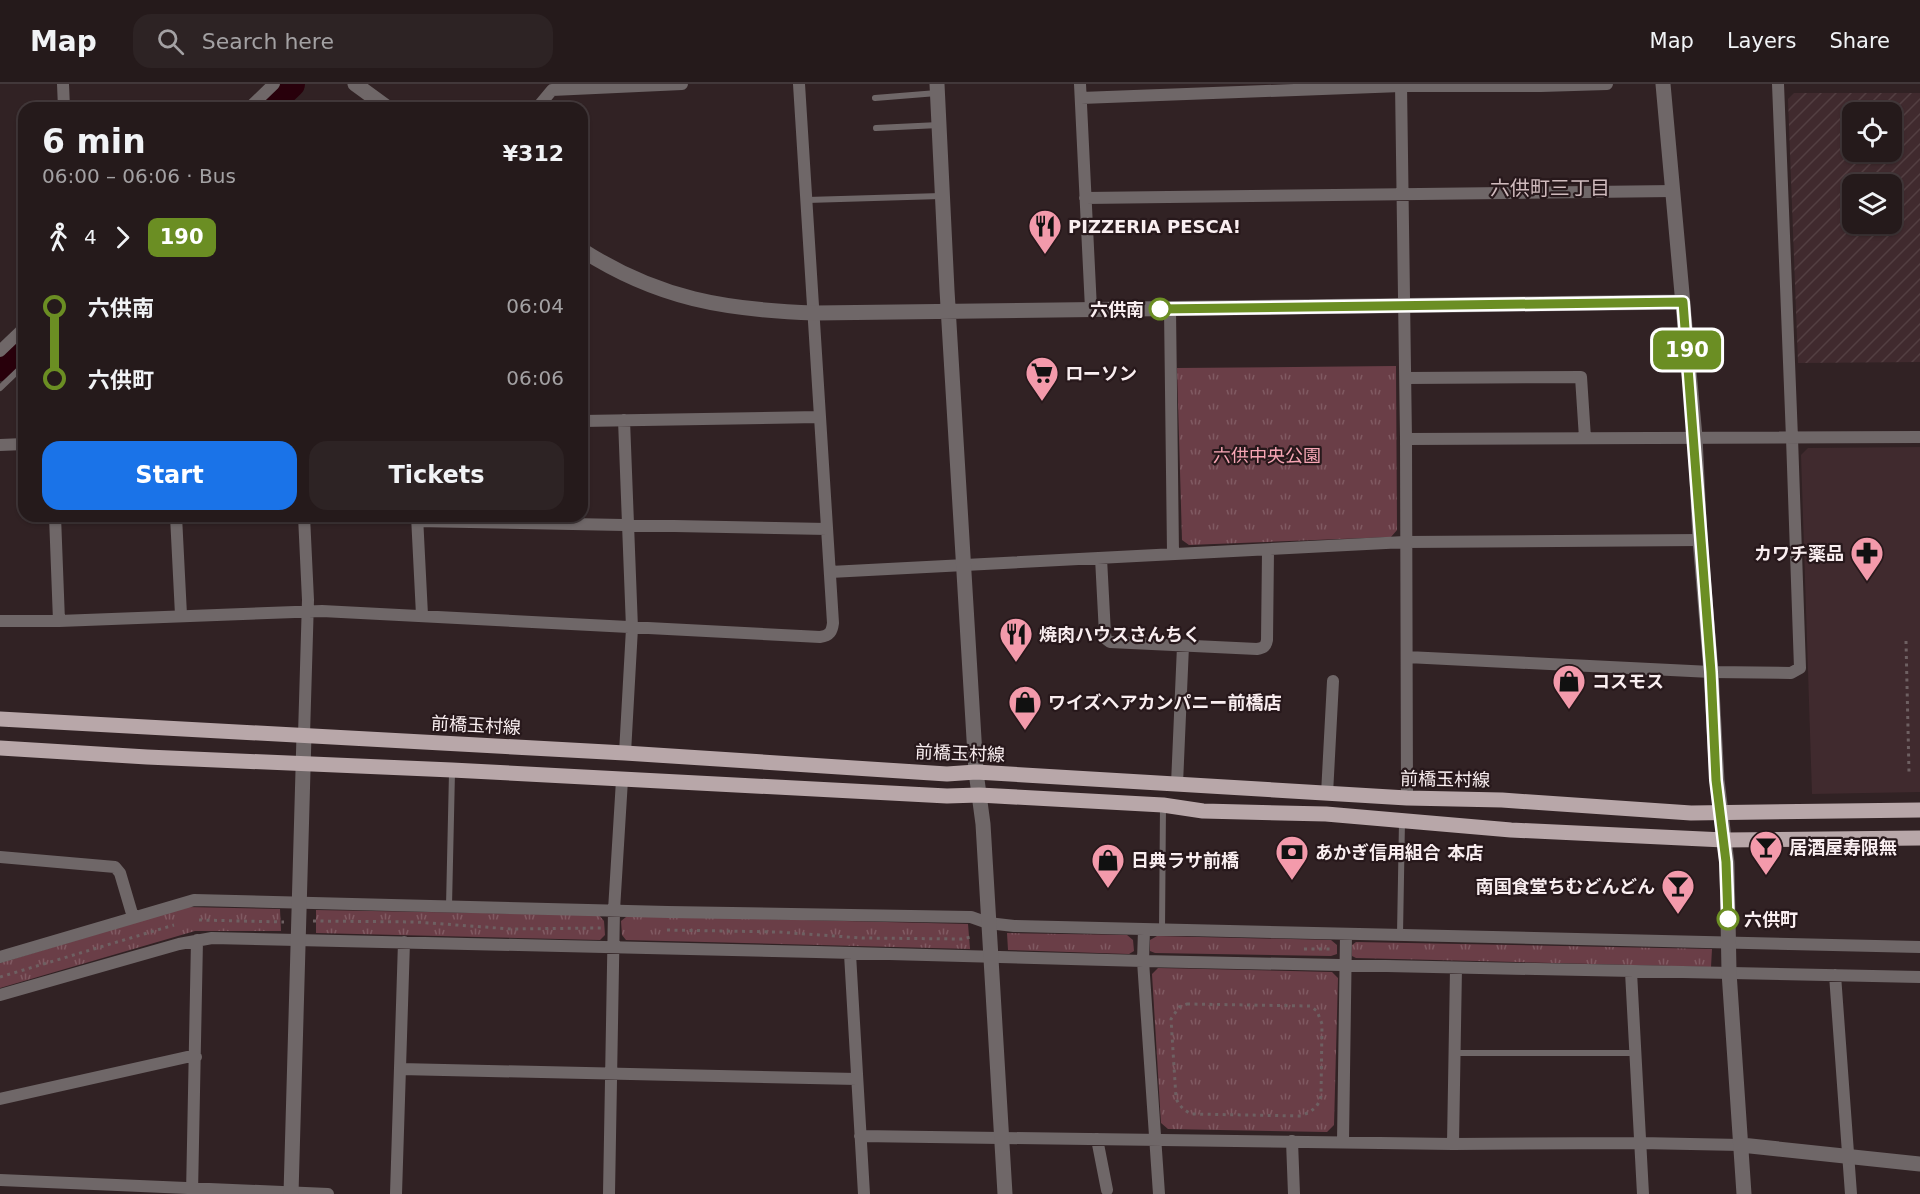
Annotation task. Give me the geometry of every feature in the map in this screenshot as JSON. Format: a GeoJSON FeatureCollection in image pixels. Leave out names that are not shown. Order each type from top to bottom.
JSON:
{"type":"FeatureCollection","features":[{"type":"Feature","properties":{"kind":"main road","name":"前橋玉村線"},"geometry":{"type":"LineString","coordinates":[[0,719],[625,753],[947,774],[976,772],[1327,794],[1502,800],[1678,813],[1920,810]]}},
{"type":"Feature","properties":{"kind":"main road"},"geometry":{"type":"LineString","coordinates":[[0,748],[935,796],[979,795],[1163,805],[1203,811],[1326,814],[1511,830],[1724,840],[1920,838]]}},
{"type":"Feature","properties":{"kind":"street"},"geometry":{"type":"LineString","coordinates":[[63,84],[64,102]]}},
{"type":"Feature","properties":{"kind":"street"},"geometry":{"type":"LineString","coordinates":[[255,102],[274,84]]}},
{"type":"Feature","properties":{"kind":"street"},"geometry":{"type":"LineString","coordinates":[[355,84],[380,102]]}},
{"type":"Feature","properties":{"kind":"street"},"geometry":{"type":"LineString","coordinates":[[541,102],[551,87],[682,84]]}},
{"type":"Feature","properties":{"kind":"street"},"geometry":{"type":"LineString","coordinates":[[0,621],[59,621],[308,610],[825,637],[832,632],[833,623],[799,84]]}},
{"type":"Feature","properties":{"kind":"street"},"geometry":{"type":"LineString","coordinates":[[1080,84],[1091,309]]}},
{"type":"Feature","properties":{"kind":"street"},"geometry":{"type":"LineString","coordinates":[[1081,98],[1401,85],[1606,84]]}},
{"type":"Feature","properties":{"kind":"street"},"geometry":{"type":"LineString","coordinates":[[1663,84],[1695,437],[1716,780],[1726,862],[1728,943],[1744,1194]]}},
{"type":"Feature","properties":{"kind":"street"},"geometry":{"type":"LineString","coordinates":[[1407,657],[1711,672],[1791,673],[1800,668],[1778,84]]}},
{"type":"Feature","properties":{"kind":"street"},"geometry":{"type":"LineString","coordinates":[[1401,85],[1406,378],[1407,798]]}},
{"type":"Feature","properties":{"kind":"street"},"geometry":{"type":"LineString","coordinates":[[938,88],[948,311],[976,772],[983,824],[1005,1194]]}},
{"type":"Feature","properties":{"kind":"street"},"geometry":{"type":"LineString","coordinates":[[1085,198],[1674,191]]}},
{"type":"Feature","properties":{"kind":"street"},"geometry":{"type":"LineString","coordinates":[[588,253],[648,285],[689,298],[762,311],[815,314],[1683,302]]}},
{"type":"Feature","properties":{"kind":"street"},"geometry":{"type":"LineString","coordinates":[[1170,309],[1173,553]]}},
{"type":"Feature","properties":{"kind":"street"},"geometry":{"type":"LineString","coordinates":[[0,351],[18,334]]}},
{"type":"Feature","properties":{"kind":"street"},"geometry":{"type":"LineString","coordinates":[[1406,378],[1581,377],[1585,438]]}},
{"type":"Feature","properties":{"kind":"street"},"geometry":{"type":"LineString","coordinates":[[588,421],[819,417]]}},
{"type":"Feature","properties":{"kind":"street"},"geometry":{"type":"LineString","coordinates":[[624,420],[632,628],[625,753]]}},
{"type":"Feature","properties":{"kind":"street"},"geometry":{"type":"LineString","coordinates":[[1406,439],[1920,437]]}},
{"type":"Feature","properties":{"kind":"street"},"geometry":{"type":"LineString","coordinates":[[0,445],[18,444]]}},
{"type":"Feature","properties":{"kind":"street"},"geometry":{"type":"LineString","coordinates":[[55,522],[59,621]]}},
{"type":"Feature","properties":{"kind":"street"},"geometry":{"type":"LineString","coordinates":[[176,522],[181,615]]}},
{"type":"Feature","properties":{"kind":"street"},"geometry":{"type":"LineString","coordinates":[[291,1193],[308,610],[304,522]]}},
{"type":"Feature","properties":{"kind":"street"},"geometry":{"type":"LineString","coordinates":[[417,522],[422,615]]}},
{"type":"Feature","properties":{"kind":"street"},"geometry":{"type":"LineString","coordinates":[[538,522],[827,529]]}},
{"type":"Feature","properties":{"kind":"street"},"geometry":{"type":"LineString","coordinates":[[830,572],[1405,542],[1700,540]]}},
{"type":"Feature","properties":{"kind":"street"},"geometry":{"type":"LineString","coordinates":[[1101,558],[1106,639],[1114,643],[1257,649],[1263,648],[1268,640],[1269,550]]}},
{"type":"Feature","properties":{"kind":"street"},"geometry":{"type":"LineString","coordinates":[[1177,784],[1183,646]]}},
{"type":"Feature","properties":{"kind":"street"},"geometry":{"type":"LineString","coordinates":[[1327,794],[1333,681]]}},
{"type":"Feature","properties":{"kind":"street"},"geometry":{"type":"LineString","coordinates":[[609,1194],[614,910],[622,780]]}},
{"type":"Feature","properties":{"kind":"street"},"geometry":{"type":"LineString","coordinates":[[0,857],[115,867],[120,873],[133,917]]}},
{"type":"Feature","properties":{"kind":"street"},"geometry":{"type":"LineString","coordinates":[[0,957],[190,901],[971,917],[988,923],[1014,926],[1920,947]]}},
{"type":"Feature","properties":{"kind":"street"},"geometry":{"type":"LineString","coordinates":[[1144,930],[1143,961],[1159,1194]]}},
{"type":"Feature","properties":{"kind":"street"},"geometry":{"type":"LineString","coordinates":[[1343,1142],[1346,934]]}},
{"type":"Feature","properties":{"kind":"street"},"geometry":{"type":"LineString","coordinates":[[192,1191],[199,940]]}},
{"type":"Feature","properties":{"kind":"street"},"geometry":{"type":"LineString","coordinates":[[0,995],[199,940],[404,942],[1143,961],[1920,977]]}},
{"type":"Feature","properties":{"kind":"street"},"geometry":{"type":"LineString","coordinates":[[396,1194],[404,942]]}},
{"type":"Feature","properties":{"kind":"street"},"geometry":{"type":"LineString","coordinates":[[849,954],[864,1194]]}},
{"type":"Feature","properties":{"kind":"street"},"geometry":{"type":"LineString","coordinates":[[1453,1144],[1456,968]]}},
{"type":"Feature","properties":{"kind":"street"},"geometry":{"type":"LineString","coordinates":[[1631,972],[1644,1194]]}},
{"type":"Feature","properties":{"kind":"street"},"geometry":{"type":"LineString","coordinates":[[1836,975],[1851,1194]]}},
{"type":"Feature","properties":{"kind":"street"},"geometry":{"type":"LineString","coordinates":[[0,1099],[196,1057]]}},
{"type":"Feature","properties":{"kind":"street"},"geometry":{"type":"LineString","coordinates":[[400,1069],[857,1079]]}},
{"type":"Feature","properties":{"kind":"street"},"geometry":{"type":"LineString","coordinates":[[860,1136],[1453,1144],[1741,1145],[1920,1164]]}},
{"type":"Feature","properties":{"kind":"street"},"geometry":{"type":"LineString","coordinates":[[1097,1139],[1107,1190]]}},
{"type":"Feature","properties":{"kind":"street"},"geometry":{"type":"LineString","coordinates":[[1292,1142],[1294,1194]]}},
{"type":"Feature","properties":{"kind":"street"},"geometry":{"type":"LineString","coordinates":[[0,1180],[192,1191],[328,1194]]}},
{"type":"Feature","properties":{"kind":"lane"},"geometry":{"type":"LineString","coordinates":[[875,98],[938,88]]}},
{"type":"Feature","properties":{"kind":"lane"},"geometry":{"type":"LineString","coordinates":[[876,128],[940,124]]}},
{"type":"Feature","properties":{"kind":"lane"},"geometry":{"type":"LineString","coordinates":[[807,200],[944,196]]}},
{"type":"Feature","properties":{"kind":"lane"},"geometry":{"type":"LineString","coordinates":[[0,388],[18,371]]}},
{"type":"Feature","properties":{"kind":"lane"},"geometry":{"type":"LineString","coordinates":[[448,906],[453,770]]}},
{"type":"Feature","properties":{"kind":"lane"},"geometry":{"type":"LineString","coordinates":[[1162,930],[1163,805]]}},
{"type":"Feature","properties":{"kind":"lane"},"geometry":{"type":"LineString","coordinates":[[1400,934],[1402,820]]}},
{"type":"Feature","properties":{"kind":"lane"},"geometry":{"type":"LineString","coordinates":[[1455,1053],[1635,1053]]}},
{"type":"Feature","properties":{"kind":"path"},"geometry":{"type":"LineString","coordinates":[[1906,641],[1909,772]]}},
{"type":"Feature","properties":{"kind":"path"},"geometry":{"type":"LineString","coordinates":[[190,901],[199,920],[199,940]]}},
{"type":"Feature","properties":{"kind":"path"},"geometry":{"type":"LineString","coordinates":[[168,907],[179,944]]}},
{"type":"Feature","properties":{"kind":"path"},"geometry":{"type":"LineString","coordinates":[[668,912],[668,949]]}},
{"type":"Feature","properties":{"kind":"path"},"geometry":{"type":"LineString","coordinates":[[816,952],[817,914]]}},
{"type":"Feature","properties":{"kind":"path"},"geometry":{"type":"LineString","coordinates":[[199,920],[286,922]]}},
{"type":"Feature","properties":{"kind":"path"},"geometry":{"type":"LineString","coordinates":[[312,921],[416,922],[511,929],[614,928]]}},
{"type":"Feature","properties":{"kind":"path"},"geometry":{"type":"LineString","coordinates":[[0,977],[174,925]]}},
{"type":"Feature","properties":{"kind":"path"},"geometry":{"type":"LineString","coordinates":[[667,930],[778,932],[862,938],[962,939],[971,937]]}},
{"type":"Feature","properties":{"kind":"path"},"geometry":{"type":"LineString","coordinates":[[62,938],[73,974]]}},
{"type":"Feature","properties":{"kind":"path"},"geometry":{"type":"LineString","coordinates":[[1304,955],[1305,943]]}},
{"type":"Feature","properties":{"kind":"path"},"geometry":{"type":"LineString","coordinates":[[1304,949],[1346,949]]}},
{"type":"Feature","properties":{"kind":"path"},"geometry":{"type":"LineString","coordinates":[[1187,1004],[1310,1006],[1317,1011],[1322,1024],[1321,1096],[1319,1105],[1313,1111],[1301,1116],[1191,1114],[1184,1111],[1176,1098],[1171,1019],[1179,1007],[1187,1004]]}},
{"type":"Feature","properties":{"kind":"shaded area"},"geometry":{"type":"Polygon","coordinates":[[[1794,93],[1920,93],[1920,362],[1798,363],[1788,99],[1794,93]]]}},
{"type":"Feature","properties":{"kind":"shaded area"},"geometry":{"type":"Polygon","coordinates":[[[1920,447],[1920,792],[1812,794],[1801,455],[1808,448],[1920,447]]]}},
{"type":"Feature","properties":{"kind":"green space","name":"六供中央公園"},"geometry":{"type":"Polygon","coordinates":[[[1396,366],[1397,530],[1391,537],[1189,545],[1182,540],[1177,368],[1396,366]]]}},
{"type":"Feature","properties":{"kind":"green space"},"geometry":{"type":"Polygon","coordinates":[[[187,907],[280,909],[281,931],[195,931],[0,988],[0,963],[187,907]]]}},
{"type":"Feature","properties":{"kind":"green space"},"geometry":{"type":"Polygon","coordinates":[[[316,910],[599,915],[604,921],[605,935],[600,940],[316,933],[316,910]]]}},
{"type":"Feature","properties":{"kind":"green space"},"geometry":{"type":"Polygon","coordinates":[[[626,917],[968,924],[970,949],[626,940],[622,935],[621,921],[626,917]]]}},
{"type":"Feature","properties":{"kind":"green space"},"geometry":{"type":"Polygon","coordinates":[[[1007,933],[1127,935],[1133,940],[1134,951],[1129,954],[1008,950],[1007,933]]]}},
{"type":"Feature","properties":{"kind":"green space"},"geometry":{"type":"Polygon","coordinates":[[[1157,936],[1331,940],[1337,945],[1337,954],[1331,956],[1155,953],[1150,951],[1150,940],[1157,936]]]}},
{"type":"Feature","properties":{"kind":"green space"},"geometry":{"type":"Polygon","coordinates":[[[1356,942],[1712,949],[1711,967],[1356,958],[1352,956],[1352,945],[1356,942]]]}},
{"type":"Feature","properties":{"kind":"green space"},"geometry":{"type":"Polygon","coordinates":[[[1158,968],[1332,972],[1338,978],[1334,1125],[1327,1132],[1168,1129],[1161,1123],[1152,974],[1158,968]]]}},
{"type":"Feature","properties":{"kind":"waterway"},"geometry":{"type":"LineString","coordinates":[[272,102],[291,84]]}},
{"type":"Feature","properties":{"kind":"waterway"},"geometry":{"type":"LineString","coordinates":[[0,367],[18,350]]}},
{"type":"Feature","properties":{"kind":"bus line","name":"190"},"geometry":{"type":"LineString","coordinates":[[1160,309],[1683,302],[1695,437],[1716,780],[1726,862],[1728,919]]}},
{"type":"Feature","properties":{"kind":"place","name":"PIZZERIA PESCA!"},"geometry":{"type":"Point","coordinates":[1045,255]}},
{"type":"Feature","properties":{"kind":"place","name":"六供南"},"geometry":{"type":"Point","coordinates":[1160,309]}},
{"type":"Feature","properties":{"kind":"place","name":"ローソン"},"geometry":{"type":"Point","coordinates":[1042,402]}},
{"type":"Feature","properties":{"kind":"place","name":"カワチ薬品"},"geometry":{"type":"Point","coordinates":[1867,582]}},
{"type":"Feature","properties":{"kind":"place","name":"焼肉ハウスさんちく"},"geometry":{"type":"Point","coordinates":[1016,663]}},
{"type":"Feature","properties":{"kind":"place","name":"コスモス"},"geometry":{"type":"Point","coordinates":[1569,710]}},
{"type":"Feature","properties":{"kind":"place","name":"ワイズヘアカンパニー前橋店"},"geometry":{"type":"Point","coordinates":[1025,731]}},
{"type":"Feature","properties":{"kind":"place","name":"居酒屋寿限無"},"geometry":{"type":"Point","coordinates":[1766,876]}},
{"type":"Feature","properties":{"kind":"place","name":"あかぎ信用組合 本店"},"geometry":{"type":"Point","coordinates":[1292,881]}},
{"type":"Feature","properties":{"kind":"place","name":"日典ラサ前橋"},"geometry":{"type":"Point","coordinates":[1108,889]}},
{"type":"Feature","properties":{"kind":"place","name":"南国食堂ちむどんどん"},"geometry":{"type":"Point","coordinates":[1678,915]}},
{"type":"Feature","properties":{"kind":"place","name":"六供町"},"geometry":{"type":"Point","coordinates":[1728,919]}},
{"type":"Feature","properties":{"kind":"district","name":"六供町三丁目"},"geometry":{"type":"Point","coordinates":[1550,188]}}]}
